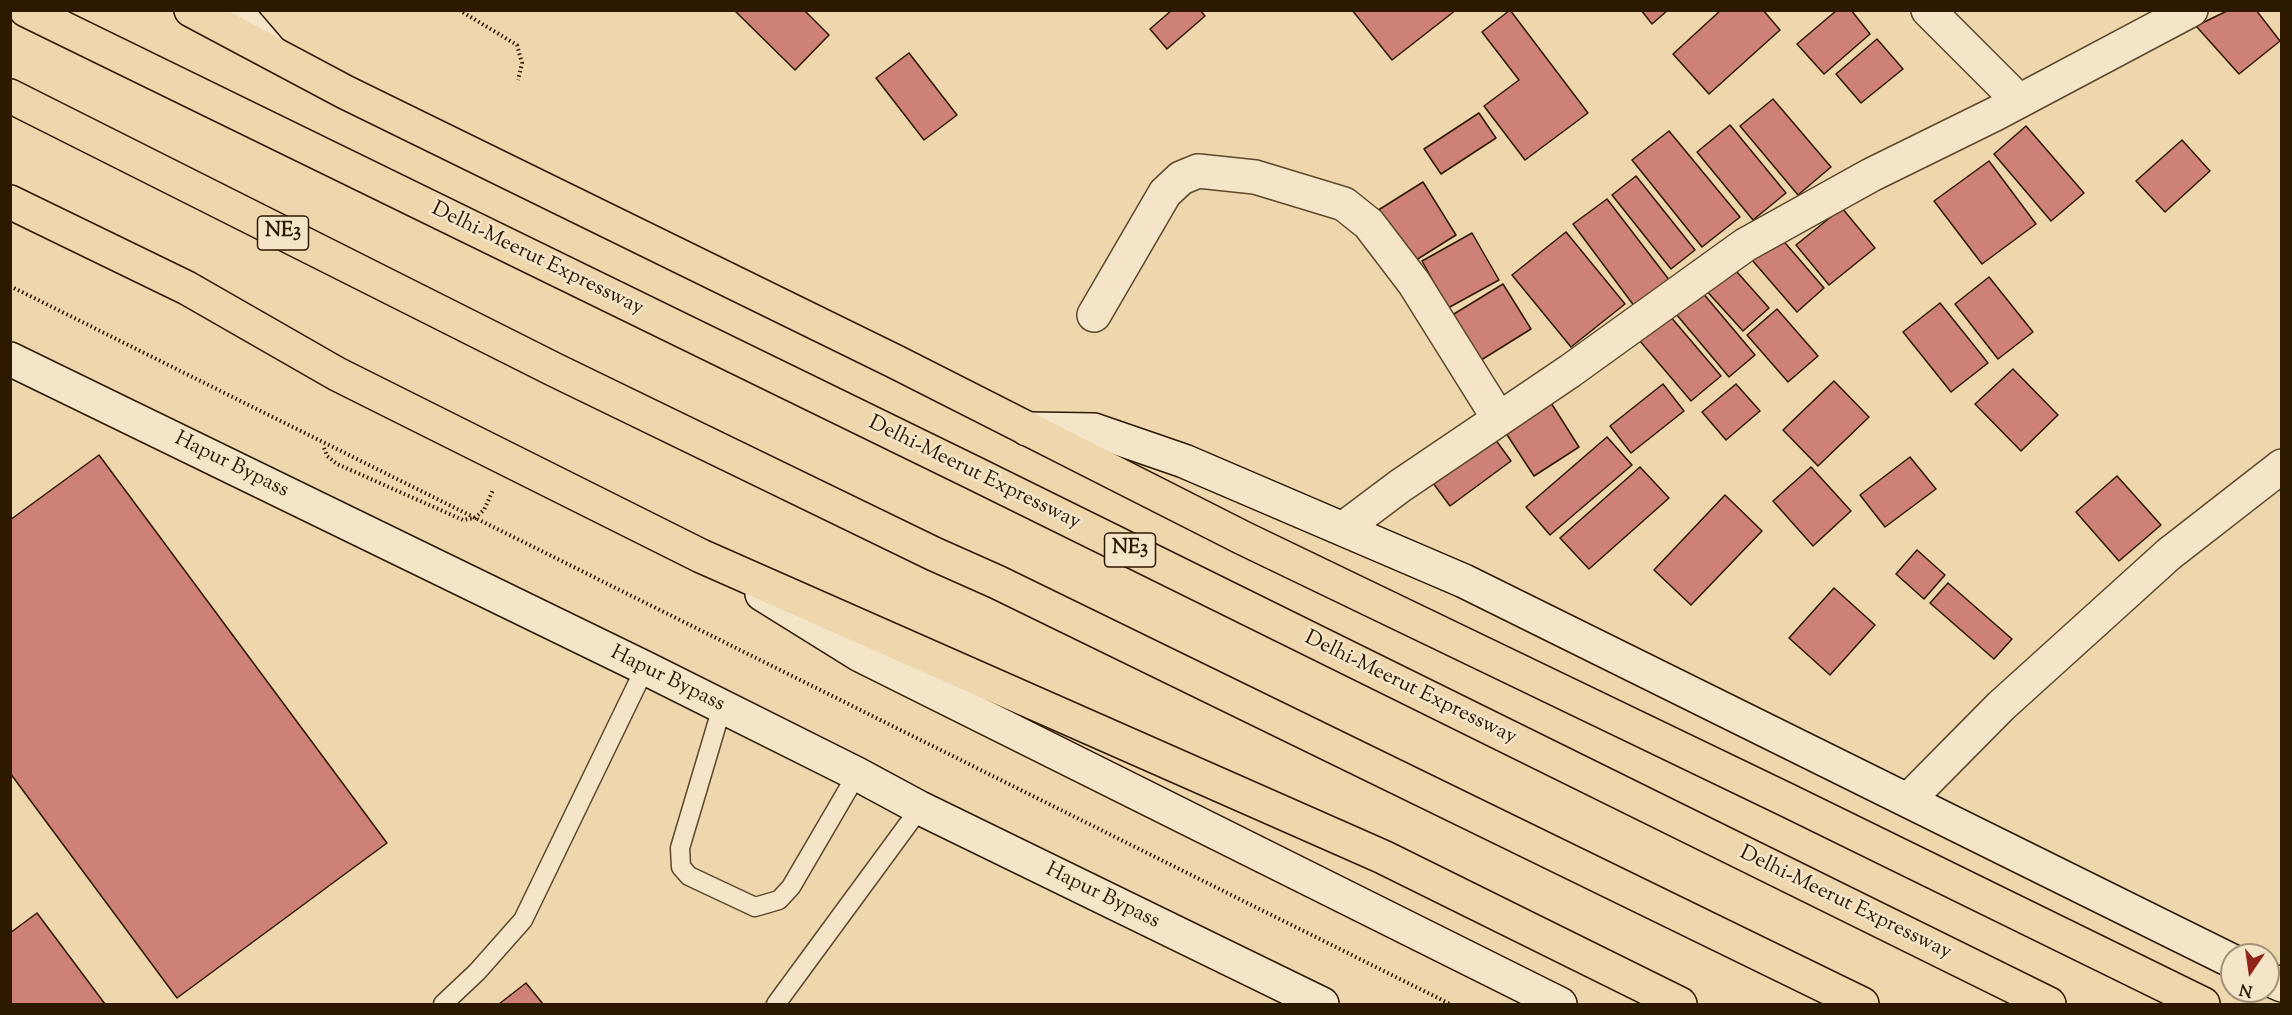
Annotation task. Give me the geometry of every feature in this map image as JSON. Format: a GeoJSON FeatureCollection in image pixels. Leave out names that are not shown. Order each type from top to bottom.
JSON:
{"type":"FeatureCollection","features":[{"type":"Feature","properties":{"kind":"highway","name":"Delhi-Meerut Expressway"},"geometry":{"type":"LineString","coordinates":[[26,10],[1017,495],[2049,1005]]}},
{"type":"Feature","properties":{"kind":"highway"},"geometry":{"type":"LineString","coordinates":[[191,10],[345,92],[1243,538],[1789,801],[2203,1005]]}},
{"type":"Feature","properties":{"kind":"highway","name":"NE3"},"geometry":{"type":"LineString","coordinates":[[10,96],[566,375],[934,554],[997,582],[1862,1005]]}},
{"type":"Feature","properties":{"kind":"highway"},"geometry":{"type":"LineString","coordinates":[[10,202],[187,288],[337,374],[701,556],[1383,857],[1680,1005]]}},
{"type":"Feature","properties":{"kind":"street"},"geometry":{"type":"LineString","coordinates":[[235,10],[272,52]]}},
{"type":"Feature","properties":{"kind":"street"},"geometry":{"type":"LineString","coordinates":[[1928,10],[2019,101]]}},
{"type":"Feature","properties":{"kind":"street"},"geometry":{"type":"LineString","coordinates":[[1344,528],[1400,486],[1570,371],[1745,245],[1871,175],[2019,101],[2191,10]]}},
{"type":"Feature","properties":{"kind":"street"},"geometry":{"type":"LineString","coordinates":[[1094,315],[1165,193],[1181,178],[1198,171],[1255,177],[1344,204],[1370,224],[1413,283],[1499,419]]}},
{"type":"Feature","properties":{"kind":"street","name":"Hapur Bypass"},"geometry":{"type":"LineString","coordinates":[[10,359],[645,668],[920,807],[1322,1005]]}},
{"type":"Feature","properties":{"kind":"street"},"geometry":{"type":"LineString","coordinates":[[1027,429],[1094,430],[1184,461],[1344,528],[1464,581],[2220,955]]}},
{"type":"Feature","properties":{"kind":"street"},"geometry":{"type":"LineString","coordinates":[[1908,800],[2001,706],[2169,554],[2282,466]]}},
{"type":"Feature","properties":{"kind":"street"},"geometry":{"type":"LineString","coordinates":[[701,556],[860,655],[1560,1005]]}},
{"type":"Feature","properties":{"kind":"lane"},"geometry":{"type":"LineString","coordinates":[[443,1005],[477,972],[523,920],[645,668]]}},
{"type":"Feature","properties":{"kind":"lane"},"geometry":{"type":"LineString","coordinates":[[722,707],[680,848],[681,867],[689,876],[755,907],[779,900],[791,887],[857,774]]}},
{"type":"Feature","properties":{"kind":"lane"},"geometry":{"type":"LineString","coordinates":[[776,1005],[920,807]]}},
{"type":"Feature","properties":{"kind":"path"},"geometry":{"type":"LineString","coordinates":[[459,10],[517,45],[522,63],[518,80]]}},
{"type":"Feature","properties":{"kind":"path"},"geometry":{"type":"LineString","coordinates":[[10,286],[1450,1005]]}},
{"type":"Feature","properties":{"kind":"path"},"geometry":{"type":"LineString","coordinates":[[324,448],[327,456],[337,464],[463,520],[475,518],[484,510],[507,459]]}},
{"type":"Feature","properties":{"kind":"building"},"geometry":{"type":"Polygon","coordinates":[[[734,10],[804,10],[829,35],[795,70],[734,10]]]}},
{"type":"Feature","properties":{"kind":"building"},"geometry":{"type":"Polygon","coordinates":[[[1172,10],[1200,10],[1205,16],[1167,49],[1150,29],[1172,10]]]}},
{"type":"Feature","properties":{"kind":"building"},"geometry":{"type":"Polygon","coordinates":[[[1352,10],[1456,10],[1392,60],[1352,10]]]}},
{"type":"Feature","properties":{"kind":"building"},"geometry":{"type":"Polygon","coordinates":[[[1510,10],[1588,113],[1525,160],[1484,106],[1519,80],[1482,32],[1510,10]]]}},
{"type":"Feature","properties":{"kind":"building"},"geometry":{"type":"Polygon","coordinates":[[[1641,10],[1668,10],[1652,24],[1641,10]]]}},
{"type":"Feature","properties":{"kind":"building"},"geometry":{"type":"Polygon","coordinates":[[[1721,10],[1763,10],[1780,30],[1709,94],[1673,54],[1721,10]]]}},
{"type":"Feature","properties":{"kind":"building"},"geometry":{"type":"Polygon","coordinates":[[[1837,10],[1851,10],[1870,34],[1824,74],[1797,44],[1837,10]]]}},
{"type":"Feature","properties":{"kind":"building"},"geometry":{"type":"Polygon","coordinates":[[[2229,10],[2256,10],[2280,41],[2239,74],[2196,26],[2229,10]]]}},
{"type":"Feature","properties":{"kind":"building"},"geometry":{"type":"Polygon","coordinates":[[[1877,39],[1903,69],[1861,103],[1836,74],[1877,39]]]}},
{"type":"Feature","properties":{"kind":"building"},"geometry":{"type":"Polygon","coordinates":[[[909,53],[957,115],[924,140],[876,78],[909,53]]]}},
{"type":"Feature","properties":{"kind":"building"},"geometry":{"type":"Polygon","coordinates":[[[1773,99],[1831,167],[1798,195],[1740,126],[1773,99]]]}},
{"type":"Feature","properties":{"kind":"building"},"geometry":{"type":"Polygon","coordinates":[[[1479,113],[1496,138],[1441,174],[1424,149],[1479,113]]]}},
{"type":"Feature","properties":{"kind":"building"},"geometry":{"type":"Polygon","coordinates":[[[1730,125],[1786,193],[1753,220],[1697,152],[1730,125]]]}},
{"type":"Feature","properties":{"kind":"building"},"geometry":{"type":"Polygon","coordinates":[[[2026,126],[2084,193],[2051,221],[1994,154],[2026,126]]]}},
{"type":"Feature","properties":{"kind":"building"},"geometry":{"type":"Polygon","coordinates":[[[1669,131],[1740,217],[1702,247],[1632,160],[1669,131]]]}},
{"type":"Feature","properties":{"kind":"building"},"geometry":{"type":"Polygon","coordinates":[[[2182,140],[2210,171],[2165,212],[2136,181],[2182,140]]]}},
{"type":"Feature","properties":{"kind":"building"},"geometry":{"type":"Polygon","coordinates":[[[1989,161],[2036,224],[1982,264],[1934,201],[1989,161]]]}},
{"type":"Feature","properties":{"kind":"building"},"geometry":{"type":"Polygon","coordinates":[[[1636,176],[1695,250],[1671,269],[1612,195],[1636,176]]]}},
{"type":"Feature","properties":{"kind":"building"},"geometry":{"type":"Polygon","coordinates":[[[1423,182],[1456,235],[1405,267],[1372,214],[1423,182]]]}},
{"type":"Feature","properties":{"kind":"building"},"geometry":{"type":"Polygon","coordinates":[[[1607,199],[1670,281],[1635,307],[1573,224],[1607,199]]]}},
{"type":"Feature","properties":{"kind":"building"},"geometry":{"type":"Polygon","coordinates":[[[1842,208],[1875,248],[1829,285],[1796,245],[1842,208]]]}},
{"type":"Feature","properties":{"kind":"building"},"geometry":{"type":"Polygon","coordinates":[[[1566,232],[1625,304],[1571,347],[1512,275],[1566,232]]]}},
{"type":"Feature","properties":{"kind":"building"},"geometry":{"type":"Polygon","coordinates":[[[1472,233],[1499,280],[1448,308],[1422,261],[1472,233]]]}},
{"type":"Feature","properties":{"kind":"building"},"geometry":{"type":"Polygon","coordinates":[[[1780,237],[1824,288],[1797,312],[1752,260],[1780,237]]]}},
{"type":"Feature","properties":{"kind":"building"},"geometry":{"type":"Polygon","coordinates":[[[1729,263],[1769,308],[1743,331],[1703,287],[1729,263]]]}},
{"type":"Feature","properties":{"kind":"building"},"geometry":{"type":"Polygon","coordinates":[[[1989,277],[2033,332],[1998,359],[1955,304],[1989,277]]]}},
{"type":"Feature","properties":{"kind":"building"},"geometry":{"type":"Polygon","coordinates":[[[1503,284],[1531,329],[1478,362],[1449,317],[1503,284]]]}},
{"type":"Feature","properties":{"kind":"building"},"geometry":{"type":"Polygon","coordinates":[[[1697,286],[1755,355],[1729,377],[1671,308],[1697,286]]]}},
{"type":"Feature","properties":{"kind":"building"},"geometry":{"type":"Polygon","coordinates":[[[1940,303],[1988,363],[1951,392],[1903,332],[1940,303]]]}},
{"type":"Feature","properties":{"kind":"building"},"geometry":{"type":"Polygon","coordinates":[[[1664,309],[1721,376],[1691,401],[1634,334],[1664,309]]]}},
{"type":"Feature","properties":{"kind":"building"},"geometry":{"type":"Polygon","coordinates":[[[1777,309],[1818,356],[1788,382],[1747,335],[1777,309]]]}},
{"type":"Feature","properties":{"kind":"building"},"geometry":{"type":"Polygon","coordinates":[[[2013,369],[2058,415],[2021,451],[1975,404],[2013,369]]]}},
{"type":"Feature","properties":{"kind":"building"},"geometry":{"type":"Polygon","coordinates":[[[1834,381],[1869,417],[1818,466],[1783,430],[1834,381]]]}},
{"type":"Feature","properties":{"kind":"building"},"geometry":{"type":"Polygon","coordinates":[[[1663,384],[1684,411],[1631,453],[1610,426],[1663,384]]]}},
{"type":"Feature","properties":{"kind":"building"},"geometry":{"type":"Polygon","coordinates":[[[1736,384],[1760,411],[1726,440],[1702,412],[1736,384]]]}},
{"type":"Feature","properties":{"kind":"building"},"geometry":{"type":"Polygon","coordinates":[[[1546,395],[1579,447],[1534,476],[1500,424],[1546,395]]]}},
{"type":"Feature","properties":{"kind":"building"},"geometry":{"type":"Polygon","coordinates":[[[1607,437],[1632,465],[1550,535],[1526,507],[1607,437]]]}},
{"type":"Feature","properties":{"kind":"building"},"geometry":{"type":"Polygon","coordinates":[[[1495,439],[1511,461],[1450,506],[1433,483],[1495,439]]]}},
{"type":"Feature","properties":{"kind":"building"},"geometry":{"type":"Polygon","coordinates":[[[99,455],[387,843],[177,998],[10,773],[10,520],[99,455]]]}},
{"type":"Feature","properties":{"kind":"building"},"geometry":{"type":"Polygon","coordinates":[[[1910,457],[1936,489],[1885,527],[1860,495],[1910,457]]]}},
{"type":"Feature","properties":{"kind":"building"},"geometry":{"type":"Polygon","coordinates":[[[1640,467],[1669,498],[1589,569],[1560,538],[1640,467]]]}},
{"type":"Feature","properties":{"kind":"building"},"geometry":{"type":"Polygon","coordinates":[[[1811,467],[1851,511],[1813,546],[1773,501],[1811,467]]]}},
{"type":"Feature","properties":{"kind":"building"},"geometry":{"type":"Polygon","coordinates":[[[2117,476],[2161,525],[2119,561],[2076,512],[2117,476]]]}},
{"type":"Feature","properties":{"kind":"building"},"geometry":{"type":"Polygon","coordinates":[[[1725,495],[1762,531],[1691,605],[1654,570],[1725,495]]]}},
{"type":"Feature","properties":{"kind":"building"},"geometry":{"type":"Polygon","coordinates":[[[1917,550],[1945,575],[1924,599],[1896,574],[1917,550]]]}},
{"type":"Feature","properties":{"kind":"building"},"geometry":{"type":"Polygon","coordinates":[[[1948,583],[2012,639],[1994,659],[1930,603],[1948,583]]]}},
{"type":"Feature","properties":{"kind":"building"},"geometry":{"type":"Polygon","coordinates":[[[1834,588],[1875,625],[1830,675],[1789,638],[1834,588]]]}},
{"type":"Feature","properties":{"kind":"building"},"geometry":{"type":"Polygon","coordinates":[[[37,913],[105,1004],[10,1004],[10,933],[37,913]]]}},
{"type":"Feature","properties":{"kind":"building"},"geometry":{"type":"Polygon","coordinates":[[[526,983],[543,1004],[499,1004],[526,983]]]}}]}
